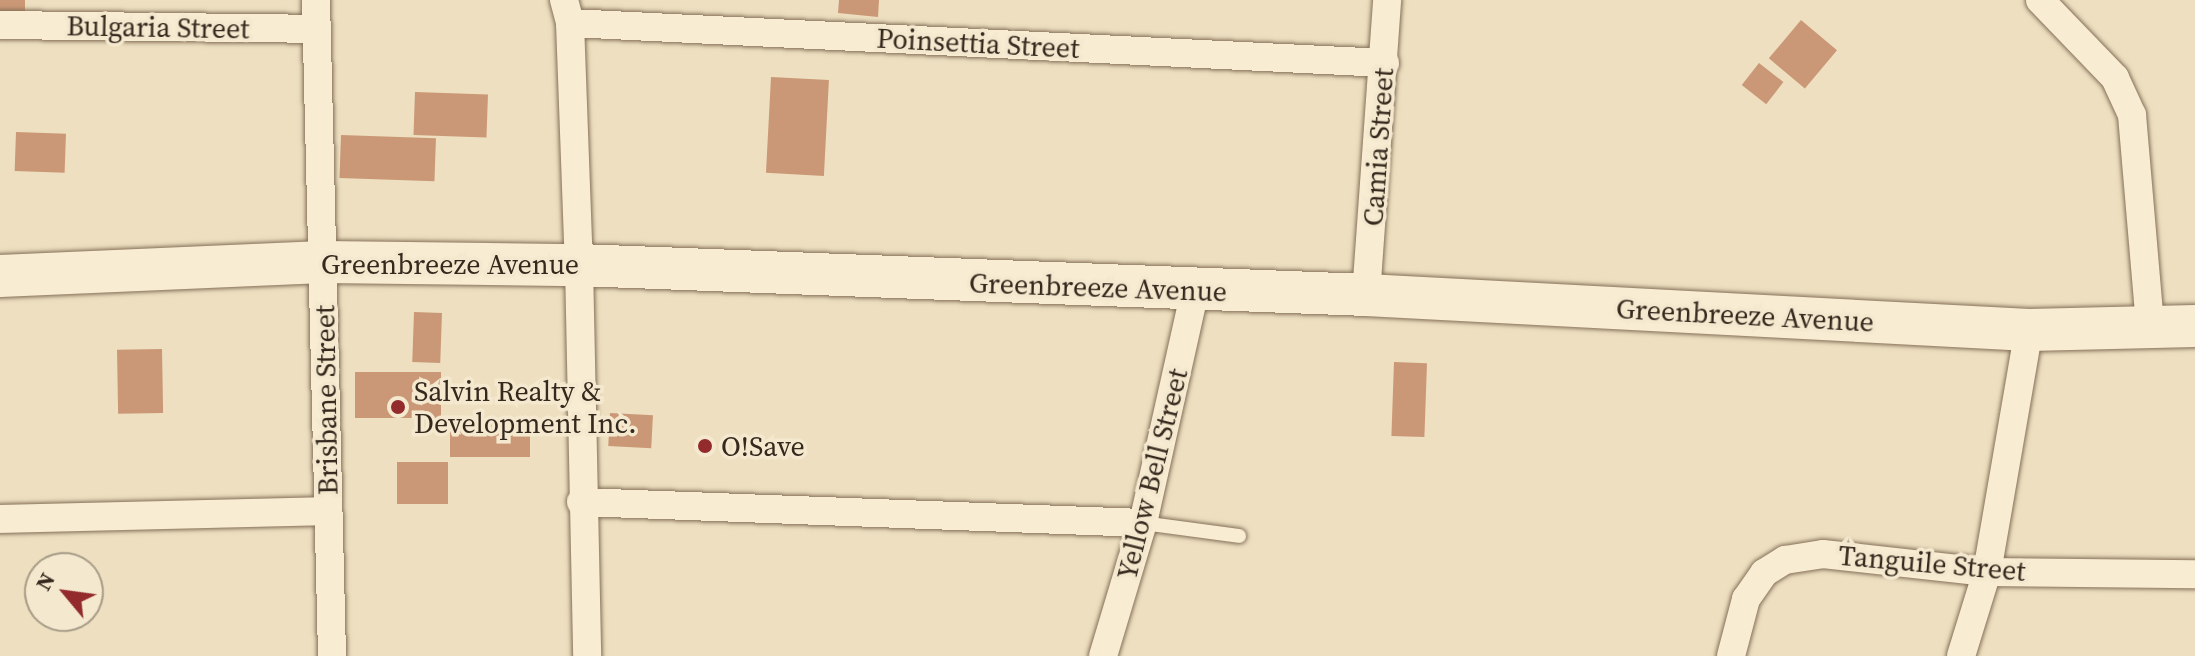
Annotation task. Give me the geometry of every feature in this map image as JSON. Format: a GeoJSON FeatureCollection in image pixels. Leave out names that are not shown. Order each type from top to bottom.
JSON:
{"type":"FeatureCollection","features":[{"type":"Feature","properties":{"kind":"street","name":"Brisbane Street"},"geometry":{"type":"LineString","coordinates":[[316,0],[332,656]]}},
{"type":"Feature","properties":{"kind":"street","name":"Camia Street"},"geometry":{"type":"LineString","coordinates":[[1366,295],[1385,63],[1387,0]]}},
{"type":"Feature","properties":{"kind":"street"},"geometry":{"type":"LineString","coordinates":[[2040,0],[2115,78],[2132,115],[2150,326]]}},
{"type":"Feature","properties":{"kind":"street","name":"Poinsettia Street"},"geometry":{"type":"LineString","coordinates":[[567,12],[1385,63]]}},
{"type":"Feature","properties":{"kind":"street"},"geometry":{"type":"LineString","coordinates":[[567,12],[579,265],[581,502],[587,656]]}},
{"type":"Feature","properties":{"kind":"street","name":"Bulgaria Street"},"geometry":{"type":"LineString","coordinates":[[0,25],[317,29]]}},
{"type":"Feature","properties":{"kind":"street","name":"Greenbreeze Avenue"},"geometry":{"type":"LineString","coordinates":[[0,276],[323,262],[579,265],[1195,291],[1366,295],[2029,330],[2195,326]]}},
{"type":"Feature","properties":{"kind":"street","name":"Yellow Bell Street"},"geometry":{"type":"LineString","coordinates":[[1103,656],[1143,523],[1195,291]]}},
{"type":"Feature","properties":{"kind":"street"},"geometry":{"type":"LineString","coordinates":[[1961,656],[1987,572],[2029,330]]}},
{"type":"Feature","properties":{"kind":"street"},"geometry":{"type":"LineString","coordinates":[[581,502],[1143,523]]}},
{"type":"Feature","properties":{"kind":"street"},"geometry":{"type":"LineString","coordinates":[[0,519],[328,511]]}},
{"type":"Feature","properties":{"kind":"street","name":"Tanguile Street"},"geometry":{"type":"LineString","coordinates":[[1731,656],[1746,599],[1764,573],[1785,560],[1823,554],[1987,572],[2195,574]]}},
{"type":"Feature","properties":{"kind":"lane"},"geometry":{"type":"LineString","coordinates":[[1143,523],[1239,536]]}},
{"type":"Feature","properties":{"kind":"building"},"geometry":{"type":"Polygon","coordinates":[[[0,0],[25,0],[25,12],[0,12],[0,0]]]}},
{"type":"Feature","properties":{"kind":"building"},"geometry":{"type":"Polygon","coordinates":[[[839,0],[879,0],[878,17],[838,13],[839,0]]]}},
{"type":"Feature","properties":{"kind":"building"},"geometry":{"type":"Polygon","coordinates":[[[1801,20],[1837,50],[1805,89],[1769,58],[1801,20]]]}},
{"type":"Feature","properties":{"kind":"building"},"geometry":{"type":"Polygon","coordinates":[[[1759,63],[1783,82],[1766,104],[1742,85],[1759,63]]]}},
{"type":"Feature","properties":{"kind":"building"},"geometry":{"type":"Polygon","coordinates":[[[771,77],[829,80],[824,176],[766,173],[771,77]]]}},
{"type":"Feature","properties":{"kind":"building"},"geometry":{"type":"Polygon","coordinates":[[[415,92],[488,95],[486,138],[413,135],[415,92]]]}},
{"type":"Feature","properties":{"kind":"building"},"geometry":{"type":"Polygon","coordinates":[[[16,132],[66,134],[65,173],[15,171],[16,132]]]}},
{"type":"Feature","properties":{"kind":"building"},"geometry":{"type":"Polygon","coordinates":[[[341,135],[436,138],[434,181],[339,178],[341,135]]]}},
{"type":"Feature","properties":{"kind":"building"},"geometry":{"type":"Polygon","coordinates":[[[414,312],[442,313],[440,363],[412,362],[414,312]]]}},
{"type":"Feature","properties":{"kind":"building"},"geometry":{"type":"Polygon","coordinates":[[[162,349],[163,413],[118,414],[117,350],[162,349]]]}},
{"type":"Feature","properties":{"kind":"building"},"geometry":{"type":"Polygon","coordinates":[[[1394,362],[1427,363],[1424,437],[1391,436],[1394,362]]]}},
{"type":"Feature","properties":{"kind":"building","name":"Salvin Realty & Development Inc."},"geometry":{"type":"Polygon","coordinates":[[[355,372],[441,372],[441,418],[355,418],[355,372]]]}},
{"type":"Feature","properties":{"kind":"building"},"geometry":{"type":"Polygon","coordinates":[[[610,413],[653,415],[651,448],[608,446],[610,413]]]}},
{"type":"Feature","properties":{"kind":"building"},"geometry":{"type":"Polygon","coordinates":[[[450,421],[530,421],[530,457],[450,457],[450,421]]]}},
{"type":"Feature","properties":{"kind":"building"},"geometry":{"type":"Polygon","coordinates":[[[397,462],[448,462],[448,504],[397,504],[397,462]]]}},
{"type":"Feature","properties":{"kind":"place","name":"Salvin Realty & Development Inc."},"geometry":{"type":"Point","coordinates":[398,407]}},
{"type":"Feature","properties":{"kind":"place","name":"O!Save"},"geometry":{"type":"Point","coordinates":[705,446]}}]}
